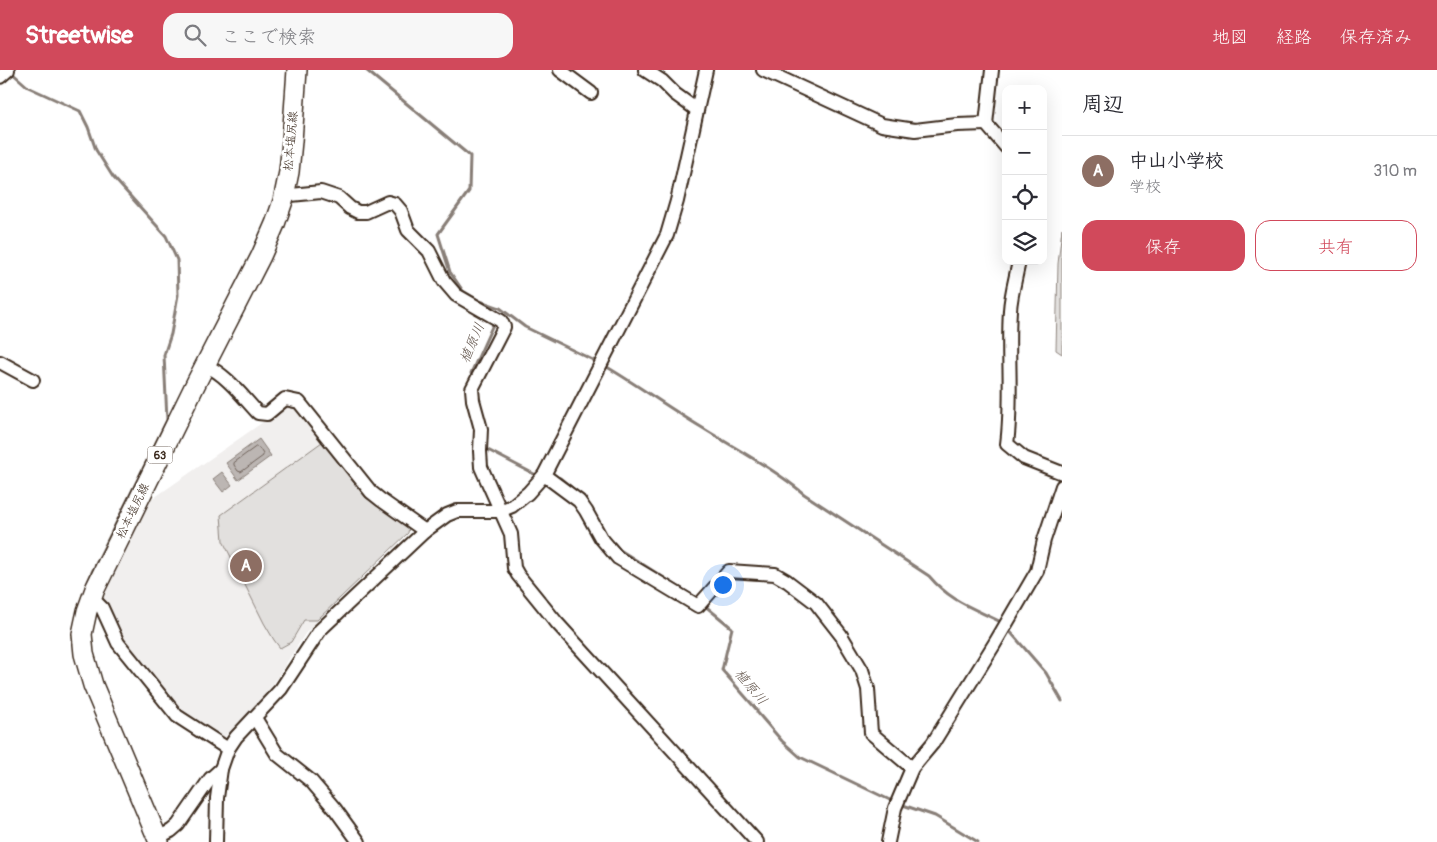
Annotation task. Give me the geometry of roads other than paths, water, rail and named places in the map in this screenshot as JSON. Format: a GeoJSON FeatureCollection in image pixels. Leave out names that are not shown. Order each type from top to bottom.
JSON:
{"type":"FeatureCollection","features":[{"type":"Feature","properties":{"kind":"main road","name":"松本塩尻線"},"geometry":{"type":"LineString","coordinates":[[158,840],[93,685],[84,654],[82,634],[87,611],[103,572],[261,256],[275,224],[289,172],[297,70]]}},
{"type":"Feature","properties":{"kind":"street"},"geometry":{"type":"LineString","coordinates":[[0,77],[8,70]]}},
{"type":"Feature","properties":{"kind":"street"},"geometry":{"type":"LineString","coordinates":[[560,70],[591,93]]}},
{"type":"Feature","properties":{"kind":"street"},"geometry":{"type":"LineString","coordinates":[[644,70],[662,81],[675,94],[697,110]]}},
{"type":"Feature","properties":{"kind":"street"},"geometry":{"type":"LineString","coordinates":[[216,842],[217,798],[221,768],[228,749],[236,737],[281,689],[320,630],[425,531],[447,515],[457,511],[500,511],[512,506],[544,475],[667,235],[677,201],[706,70]]}},
{"type":"Feature","properties":{"kind":"street"},"geometry":{"type":"LineString","coordinates":[[763,70],[882,125],[915,130],[986,124]]}},
{"type":"Feature","properties":{"kind":"street"},"geometry":{"type":"LineString","coordinates":[[992,70],[986,124],[1002,142]]}},
{"type":"Feature","properties":{"kind":"street"},"geometry":{"type":"LineString","coordinates":[[284,194],[321,192],[339,198],[350,208],[358,212],[366,212],[388,202],[395,204],[401,211],[408,230],[429,251],[444,281],[456,295],[501,321],[504,327],[472,389],[481,429],[481,467],[511,534],[514,568],[518,576],[557,623],[757,842]]}},
{"type":"Feature","properties":{"kind":"street"},"geometry":{"type":"LineString","coordinates":[[1018,265],[1010,308],[1009,360],[1011,407],[1007,444],[1024,458],[1062,473]]}},
{"type":"Feature","properties":{"kind":"street"},"geometry":{"type":"LineString","coordinates":[[0,362],[33,380]]}},
{"type":"Feature","properties":{"kind":"street"},"geometry":{"type":"LineString","coordinates":[[205,365],[213,368],[227,380],[258,413],[267,414],[285,400],[299,402],[371,492],[425,531]]}},
{"type":"Feature","properties":{"kind":"street"},"geometry":{"type":"LineString","coordinates":[[544,475],[579,501],[600,538],[618,558],[698,606],[729,571],[775,574],[816,603],[842,635],[862,670],[868,689],[871,733],[912,768]]}},
{"type":"Feature","properties":{"kind":"street"},"geometry":{"type":"LineString","coordinates":[[888,842],[895,808],[912,768],[933,743],[1037,571],[1044,540],[1062,486]]}},
{"type":"Feature","properties":{"kind":"street"},"geometry":{"type":"LineString","coordinates":[[92,598],[102,608],[118,643],[177,716],[228,749]]}},
{"type":"Feature","properties":{"kind":"street"},"geometry":{"type":"LineString","coordinates":[[255,718],[277,754],[311,781],[360,842]]}},
{"type":"Feature","properties":{"kind":"street"},"geometry":{"type":"LineString","coordinates":[[158,840],[178,825],[210,779],[221,768]]}},
{"type":"Feature","properties":{"kind":"water"},"geometry":{"type":"Polygon","coordinates":[[[259,439],[271,456],[238,480],[226,463],[259,439]]]}},
{"type":"Feature","properties":{"kind":"water"},"geometry":{"type":"Polygon","coordinates":[[[222,472],[232,485],[223,492],[213,479],[222,472]]]}},
{"type":"Feature","properties":{"kind":"waterway"},"geometry":{"type":"LineString","coordinates":[[366,70],[470,156],[469,191],[438,234],[450,272],[463,291],[480,301],[500,308],[525,327],[595,361]]}},
{"type":"Feature","properties":{"kind":"waterway"},"geometry":{"type":"LineString","coordinates":[[11,72],[28,87],[80,111],[96,150],[113,177],[166,236],[177,260],[178,295],[171,334],[164,355],[167,420],[86,586]]}},
{"type":"Feature","properties":{"kind":"waterway","name":"植原川"},"geometry":{"type":"LineString","coordinates":[[473,379],[471,373],[495,320]]}},
{"type":"Feature","properties":{"kind":"waterway"},"geometry":{"type":"LineString","coordinates":[[607,367],[780,476],[804,494],[929,576],[955,599],[1003,623]]}},
{"type":"Feature","properties":{"kind":"waterway","name":"植原川"},"geometry":{"type":"LineString","coordinates":[[478,394],[481,408]]}},
{"type":"Feature","properties":{"kind":"waterway","name":"植原川"},"geometry":{"type":"LineString","coordinates":[[484,448],[536,475]]}},
{"type":"Feature","properties":{"kind":"waterway","name":"植原川"},"geometry":{"type":"LineString","coordinates":[[556,477],[571,487]]}},
{"type":"Feature","properties":{"kind":"waterway","name":"植原川"},"geometry":{"type":"LineString","coordinates":[[614,543],[620,550],[693,596]]}},
{"type":"Feature","properties":{"kind":"waterway","name":"植原川"},"geometry":{"type":"LineString","coordinates":[[704,605],[732,628],[722,670],[782,741],[800,757],[894,802]]}},
{"type":"Feature","properties":{"kind":"waterway"},"geometry":{"type":"LineString","coordinates":[[1007,628],[1046,673],[1062,701]]}},
{"type":"Feature","properties":{"kind":"waterway","name":"植原川"},"geometry":{"type":"LineString","coordinates":[[900,804],[935,816],[978,842]]}},
{"type":"Feature","properties":{"kind":"place","name":"中山小学校"},"geometry":{"type":"Point","coordinates":[246,566]}}]}
